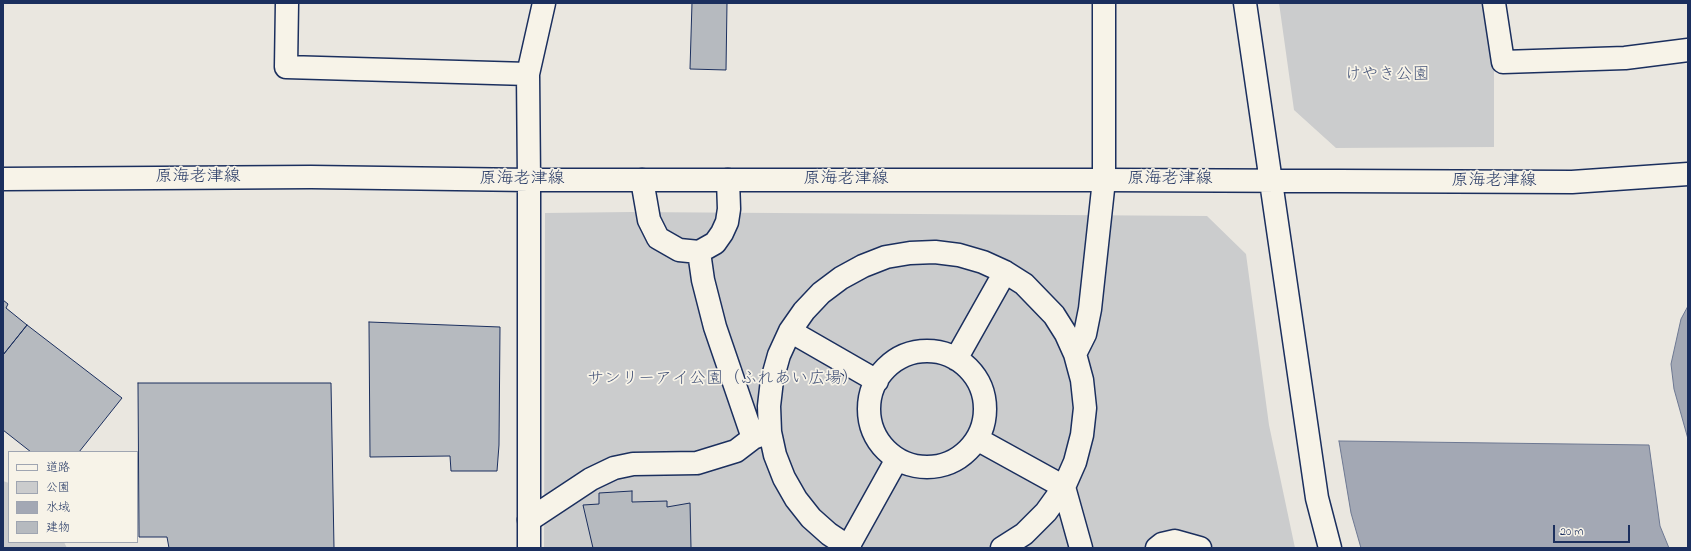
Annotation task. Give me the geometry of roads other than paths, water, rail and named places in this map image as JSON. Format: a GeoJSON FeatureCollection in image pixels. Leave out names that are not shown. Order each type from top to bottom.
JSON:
{"type":"FeatureCollection","features":[{"type":"Feature","properties":{"kind":"street"},"geometry":{"type":"LineString","coordinates":[[287,3],[286,67],[528,74]]}},
{"type":"Feature","properties":{"kind":"street"},"geometry":{"type":"LineString","coordinates":[[529,548],[528,74],[544,3]]}},
{"type":"Feature","properties":{"kind":"street"},"geometry":{"type":"LineString","coordinates":[[1075,354],[1085,334],[1090,309],[1104,180],[1104,3]]}},
{"type":"Feature","properties":{"kind":"street"},"geometry":{"type":"LineString","coordinates":[[1245,3],[1317,498],[1330,548]]}},
{"type":"Feature","properties":{"kind":"street"},"geometry":{"type":"LineString","coordinates":[[1494,3],[1503,62],[1625,58],[1688,50]]}},
{"type":"Feature","properties":{"kind":"street","name":"原海老津線"},"geometry":{"type":"LineString","coordinates":[[3,179],[311,177],[529,180],[1270,180],[1572,182],[1688,174]]}},
{"type":"Feature","properties":{"kind":"street"},"geometry":{"type":"LineString","coordinates":[[642,180],[649,220],[658,238],[679,250],[699,252],[715,243],[722,234],[727,222],[729,209],[728,180]]}},
{"type":"Feature","properties":{"kind":"street"},"geometry":{"type":"LineString","coordinates":[[699,252],[703,280],[715,327],[762,435],[775,455],[784,478],[796,499],[811,518],[829,534],[849,548],[896,459]]}},
{"type":"Feature","properties":{"kind":"street"},"geometry":{"type":"LineString","coordinates":[[529,520],[591,479],[614,468],[633,464],[697,463],[736,451],[762,435],[769,406],[772,380],[779,355],[790,331],[804,310],[821,293],[841,278],[863,266],[886,257],[910,253],[947,254],[983,262],[1005,272],[1024,284],[1054,315],[1066,334],[1075,354],[1082,380],[1085,408],[1082,435],[1077,455],[1064,487],[1046,512],[1024,534],[1002,548]]}},
{"type":"Feature","properties":{"kind":"street"},"geometry":{"type":"LineString","coordinates":[[956,359],[1005,272]]}},
{"type":"Feature","properties":{"kind":"street"},"geometry":{"type":"LineString","coordinates":[[790,331],[877,381]]}},
{"type":"Feature","properties":{"kind":"street"},"geometry":{"type":"LineString","coordinates":[[927,351],[942,353],[956,359],[968,368],[977,380],[983,395],[985,410],[983,425],[977,439],[965,453],[949,463],[938,466],[914,466],[896,459],[881,444],[871,424],[869,410],[871,394],[877,381],[886,369],[898,359],[912,354],[927,351]]}},
{"type":"Feature","properties":{"kind":"street"},"geometry":{"type":"LineString","coordinates":[[977,439],[1064,487],[1081,548]]}},
{"type":"Feature","properties":{"kind":"street"},"geometry":{"type":"LineString","coordinates":[[1157,548],[1162,544],[1175,541],[1200,548]]}},
{"type":"Feature","properties":{"kind":"water"},"geometry":{"type":"Polygon","coordinates":[[[1688,306],[1688,439],[1674,389],[1671,364],[1681,319],[1688,306]]]}},
{"type":"Feature","properties":{"kind":"water"},"geometry":{"type":"Polygon","coordinates":[[[1339,441],[1649,445],[1660,526],[1669,548],[1361,548],[1351,513],[1339,441]]]}},
{"type":"Feature","properties":{"kind":"park label","name":"けやき公園"},"geometry":{"type":"Point","coordinates":[1387,76]}},
{"type":"Feature","properties":{"kind":"park label","name":"サンリーアイ公園（ふれあい広場）"},"geometry":{"type":"Point","coordinates":[723,380]}}]}
